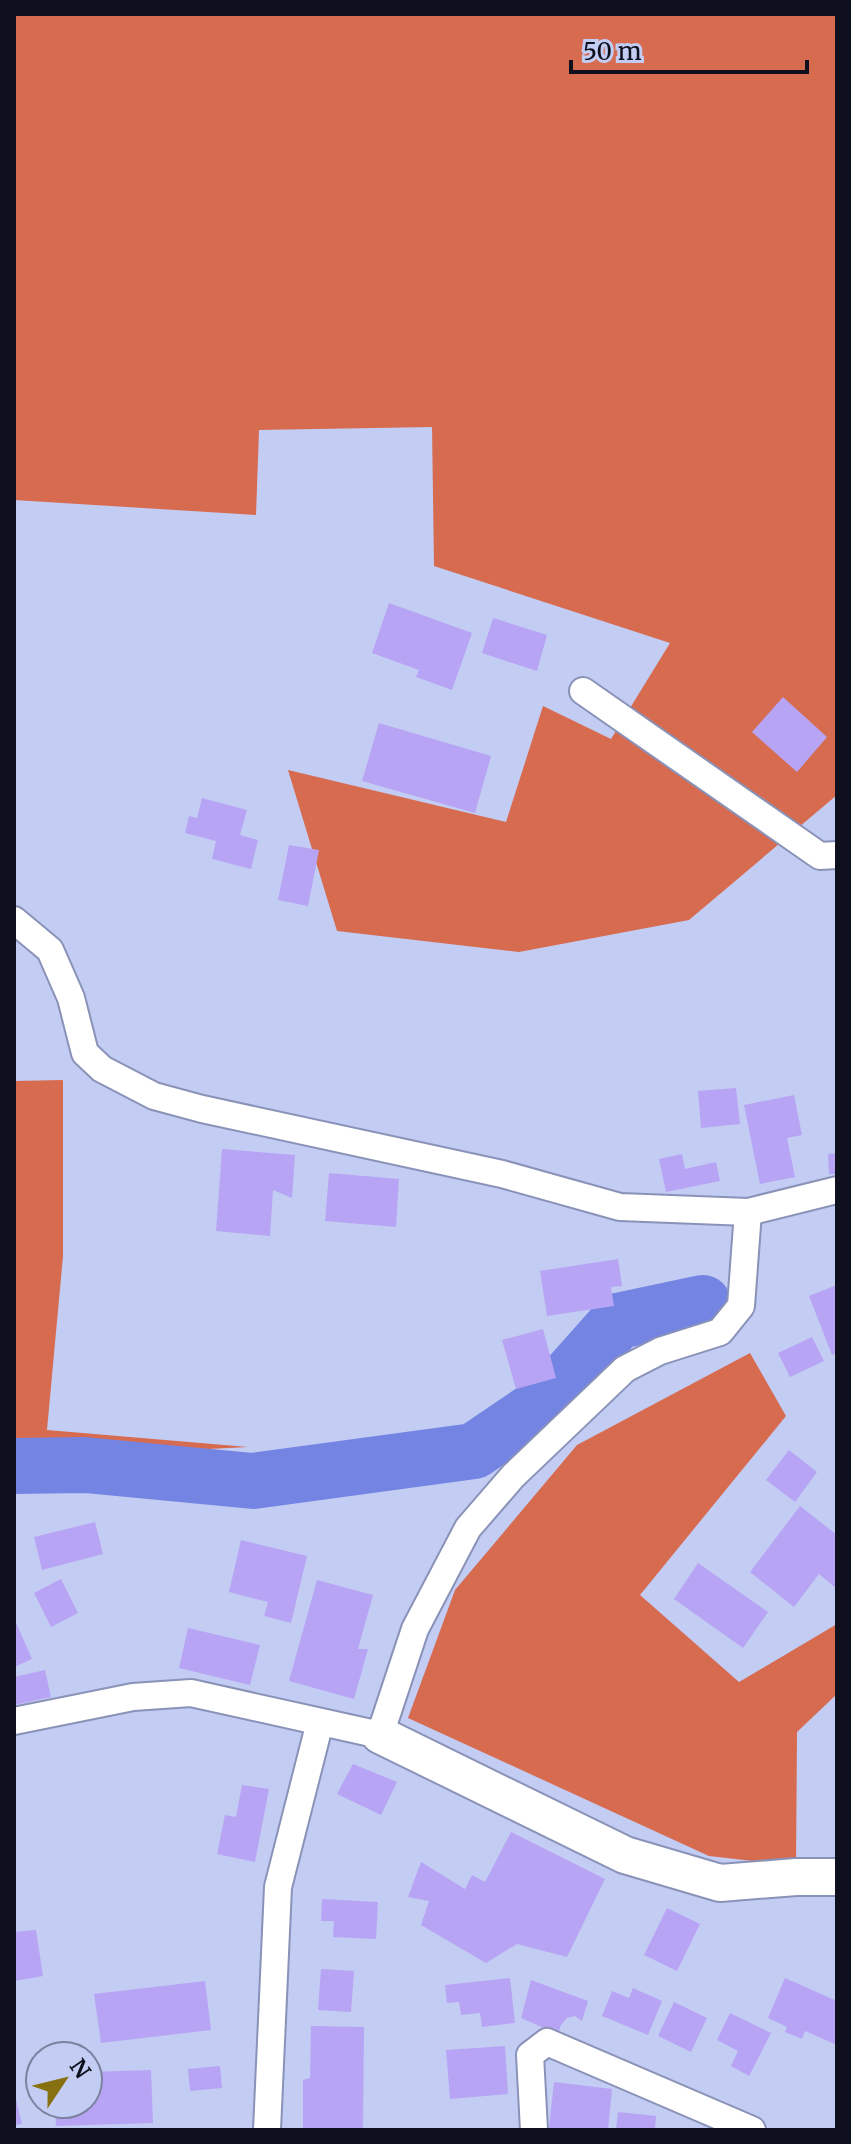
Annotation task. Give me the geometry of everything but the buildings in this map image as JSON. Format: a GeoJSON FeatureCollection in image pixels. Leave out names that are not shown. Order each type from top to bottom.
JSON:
{"type":"FeatureCollection","features":[{"type":"Feature","properties":{"kind":"street"},"geometry":{"type":"LineString","coordinates":[[583,691],[820,856],[837,855]]}},
{"type":"Feature","properties":{"kind":"street"},"geometry":{"type":"LineString","coordinates":[[14,920],[50,950],[71,998],[85,1053],[102,1069],[154,1096],[502,1174],[620,1207],[748,1212],[837,1190]]}},
{"type":"Feature","properties":{"kind":"street"},"geometry":{"type":"LineString","coordinates":[[380,1735],[415,1629],[468,1528],[513,1476],[625,1369],[660,1351],[720,1332],[741,1306],[748,1212]]}},
{"type":"Feature","properties":{"kind":"street"},"geometry":{"type":"LineString","coordinates":[[14,1721],[133,1697],[191,1693],[380,1735],[625,1855],[720,1883],[837,1877]]}},
{"type":"Feature","properties":{"kind":"street"},"geometry":{"type":"LineString","coordinates":[[267,2130],[278,1887],[320,1722]]}},
{"type":"Feature","properties":{"kind":"street"},"geometry":{"type":"LineString","coordinates":[[534,2130],[530,2055],[547,2042],[752,2130]]}},
{"type":"Feature","properties":{"kind":"shaded area"},"geometry":{"type":"Polygon","coordinates":[[[14,14],[837,14],[837,795],[689,920],[519,952],[337,931],[288,770],[506,822],[543,706],[611,739],[670,643],[434,566],[432,427],[259,430],[256,515],[14,500],[14,14]]]}},
{"type":"Feature","properties":{"kind":"shaded area"},"geometry":{"type":"Polygon","coordinates":[[[63,1080],[63,1256],[47,1430],[248,1447],[14,1459],[14,1081],[63,1080]]]}},
{"type":"Feature","properties":{"kind":"shaded area"},"geometry":{"type":"Polygon","coordinates":[[[750,1353],[786,1416],[640,1595],[739,1682],[837,1624],[837,1694],[797,1732],[796,1866],[709,1856],[408,1718],[455,1590],[577,1445],[750,1353]]]}},
{"type":"Feature","properties":{"kind":"waterway"},"geometry":{"type":"LineString","coordinates":[[14,1466],[85,1465],[253,1481],[474,1451],[546,1402],[618,1321],[703,1303]]}}]}
